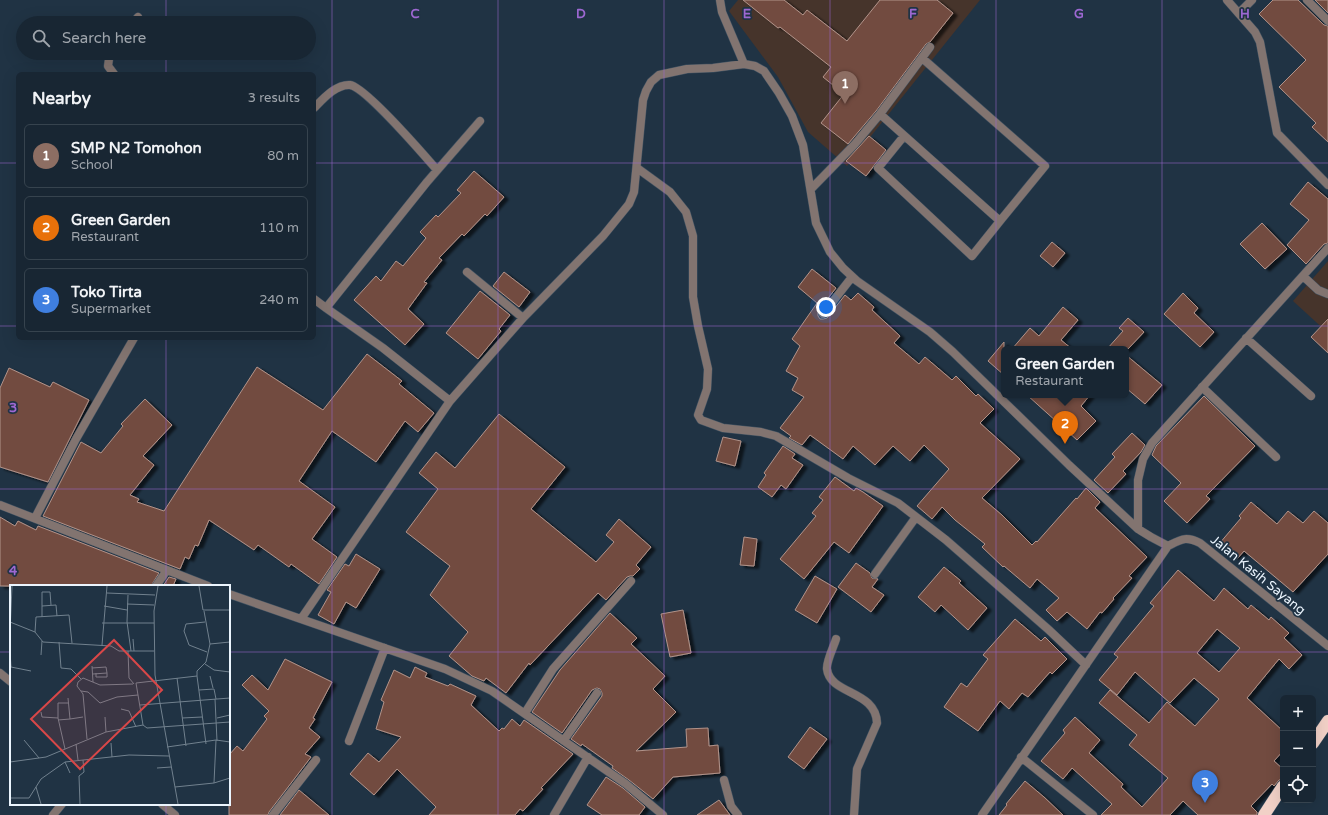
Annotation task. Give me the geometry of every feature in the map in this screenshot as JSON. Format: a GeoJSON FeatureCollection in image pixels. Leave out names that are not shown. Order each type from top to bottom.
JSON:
{"type":"FeatureCollection","features":[{"type":"Feature","properties":{"kind":"highway"},"geometry":{"type":"LineString","coordinates":[[1316,739],[1328,721]]}},
{"type":"Feature","properties":{"kind":"highway"},"geometry":{"type":"LineString","coordinates":[[1264,815],[1280,791]]}},
{"type":"Feature","properties":{"kind":"street"},"geometry":{"type":"LineString","coordinates":[[720,0],[722,12],[744,64]]}},
{"type":"Feature","properties":{"kind":"street"},"geometry":{"type":"LineString","coordinates":[[1227,0],[1256,32],[1260,42],[1277,133],[1328,185]]}},
{"type":"Feature","properties":{"kind":"street"},"geometry":{"type":"LineString","coordinates":[[1239,13],[1252,0]]}},
{"type":"Feature","properties":{"kind":"street"},"geometry":{"type":"LineString","coordinates":[[1306,0],[1328,21]]}},
{"type":"Feature","properties":{"kind":"street"},"geometry":{"type":"LineString","coordinates":[[811,189],[855,144],[880,114],[930,47]]}},
{"type":"Feature","properties":{"kind":"street"},"geometry":{"type":"LineString","coordinates":[[904,136],[878,168],[972,256],[1046,166],[922,58]]}},
{"type":"Feature","properties":{"kind":"street"},"geometry":{"type":"LineString","coordinates":[[109,60],[108,66],[112,72]]}},
{"type":"Feature","properties":{"kind":"street"},"geometry":{"type":"LineString","coordinates":[[301,619],[450,401],[523,318],[603,236],[629,204],[634,192],[643,100],[651,82],[660,75],[687,69],[713,68],[744,64],[755,66],[764,71],[780,93],[792,116],[803,145],[816,223],[830,252],[852,277],[930,332],[953,352],[1068,464],[1138,528],[1168,546],[982,815]]}},
{"type":"Feature","properties":{"kind":"street"},"geometry":{"type":"LineString","coordinates":[[316,106],[338,88],[349,85],[355,87],[370,99],[438,170]]}},
{"type":"Feature","properties":{"kind":"street"},"geometry":{"type":"LineString","coordinates":[[880,114],[1000,221]]}},
{"type":"Feature","properties":{"kind":"street"},"geometry":{"type":"LineString","coordinates":[[326,308],[372,249],[480,120]]}},
{"type":"Feature","properties":{"kind":"street"},"geometry":{"type":"LineString","coordinates":[[637,168],[670,192],[686,212],[693,236],[693,297],[708,369],[707,389],[698,415],[701,420],[723,428],[761,432],[776,436],[848,478],[898,503],[946,540],[1049,630],[1086,665]]}},
{"type":"Feature","properties":{"kind":"street"},"geometry":{"type":"LineString","coordinates":[[1138,528],[1138,480],[1143,459],[1152,444],[1328,248]]}},
{"type":"Feature","properties":{"kind":"street"},"geometry":{"type":"LineString","coordinates":[[467,272],[523,318]]}},
{"type":"Feature","properties":{"kind":"street"},"geometry":{"type":"LineString","coordinates":[[1303,276],[1318,290],[1328,294]]}},
{"type":"Feature","properties":{"kind":"street"},"geometry":{"type":"LineString","coordinates":[[823,314],[852,277]]}},
{"type":"Feature","properties":{"kind":"street"},"geometry":{"type":"LineString","coordinates":[[316,300],[383,348],[450,401]]}},
{"type":"Feature","properties":{"kind":"street"},"geometry":{"type":"LineString","coordinates":[[1246,338],[1311,396]]}},
{"type":"Feature","properties":{"kind":"street"},"geometry":{"type":"LineString","coordinates":[[35,518],[76,439],[133,340]]}},
{"type":"Feature","properties":{"kind":"street"},"geometry":{"type":"LineString","coordinates":[[1202,387],[1276,457]]}},
{"type":"Feature","properties":{"kind":"street"},"geometry":{"type":"LineString","coordinates":[[0,504],[70,533],[205,585]]}},
{"type":"Feature","properties":{"kind":"street"},"geometry":{"type":"LineString","coordinates":[[874,574],[916,517]]}},
{"type":"Feature","properties":{"kind":"street","name":"Jalan Kasih Sayang"},"geometry":{"type":"LineString","coordinates":[[1168,546],[1179,540],[1190,538],[1200,543],[1328,646]]}},
{"type":"Feature","properties":{"kind":"street"},"geometry":{"type":"LineString","coordinates":[[157,585],[167,570]]}},
{"type":"Feature","properties":{"kind":"street"},"geometry":{"type":"LineString","coordinates":[[525,713],[553,669],[631,581]]}},
{"type":"Feature","properties":{"kind":"street"},"geometry":{"type":"LineString","coordinates":[[230,594],[251,603],[445,669],[492,691],[588,756],[626,784],[663,815]]}},
{"type":"Feature","properties":{"kind":"street"},"geometry":{"type":"LineString","coordinates":[[836,639],[827,667],[829,677],[837,684],[860,696],[872,707],[877,716],[877,723],[858,769],[854,815]]}},
{"type":"Feature","properties":{"kind":"street"},"geometry":{"type":"LineString","coordinates":[[349,741],[385,648]]}},
{"type":"Feature","properties":{"kind":"street"},"geometry":{"type":"LineString","coordinates":[[0,673],[10,681]]}},
{"type":"Feature","properties":{"kind":"street"},"geometry":{"type":"LineString","coordinates":[[564,740],[597,693]]}},
{"type":"Feature","properties":{"kind":"street"},"geometry":{"type":"LineString","coordinates":[[554,815],[588,756]]}},
{"type":"Feature","properties":{"kind":"street"},"geometry":{"type":"LineString","coordinates":[[1021,757],[1093,815]]}},
{"type":"Feature","properties":{"kind":"street"},"geometry":{"type":"LineString","coordinates":[[273,815],[316,760]]}},
{"type":"Feature","properties":{"kind":"street"},"geometry":{"type":"LineString","coordinates":[[724,780],[731,806],[738,815]]}},
{"type":"Feature","properties":{"kind":"street"},"geometry":{"type":"LineString","coordinates":[[53,815],[61,805]]}},
{"type":"Feature","properties":{"kind":"street"},"geometry":{"type":"LineString","coordinates":[[163,805],[175,815]]}},
{"type":"Feature","properties":{"kind":"shaded area"},"geometry":{"type":"Polygon","coordinates":[[[738,0],[980,0],[847,166],[808,132],[778,77],[729,11],[738,0]]]}},
{"type":"Feature","properties":{"kind":"shaded area"},"geometry":{"type":"Polygon","coordinates":[[[1328,261],[1328,333],[1293,301],[1328,261]]]}},
{"type":"Feature","properties":{"kind":"building"},"geometry":{"type":"Polygon","coordinates":[[[743,0],[784,0],[803,15],[807,10],[847,41],[880,0],[937,0],[953,13],[930,42],[926,44],[876,111],[848,144],[821,123],[844,94],[823,77],[831,67],[743,0]]]}},
{"type":"Feature","properties":{"kind":"building"},"geometry":{"type":"Polygon","coordinates":[[[1273,0],[1298,0],[1324,25],[1328,26],[1328,142],[1312,127],[1316,123],[1279,87],[1306,60],[1259,14],[1273,0]]]}},
{"type":"Feature","properties":{"kind":"building"},"geometry":{"type":"Polygon","coordinates":[[[1315,0],[1328,0],[1328,13],[1315,0]]]}},
{"type":"Feature","properties":{"kind":"building"},"geometry":{"type":"Polygon","coordinates":[[[869,136],[886,150],[866,176],[846,161],[869,136]]]}},
{"type":"Feature","properties":{"kind":"building"},"geometry":{"type":"Polygon","coordinates":[[[474,171],[504,197],[487,216],[485,214],[464,236],[462,234],[439,258],[442,260],[424,282],[427,283],[408,309],[424,324],[405,345],[354,300],[376,276],[381,281],[396,261],[403,266],[426,238],[420,232],[436,215],[438,217],[461,193],[457,190],[474,171]]]}},
{"type":"Feature","properties":{"kind":"building"},"geometry":{"type":"Polygon","coordinates":[[[1308,182],[1328,199],[1328,243],[1324,244],[1306,264],[1287,245],[1309,220],[1290,204],[1308,182]]]}},
{"type":"Feature","properties":{"kind":"building"},"geometry":{"type":"Polygon","coordinates":[[[1262,223],[1287,249],[1265,269],[1240,244],[1262,223]]]}},
{"type":"Feature","properties":{"kind":"building"},"geometry":{"type":"Polygon","coordinates":[[[1052,242],[1065,253],[1053,267],[1040,256],[1052,242]]]}},
{"type":"Feature","properties":{"kind":"building"},"geometry":{"type":"Polygon","coordinates":[[[812,269],[836,288],[818,311],[818,316],[820,319],[827,318],[845,295],[851,300],[858,293],[874,307],[872,310],[900,336],[894,343],[919,364],[925,357],[952,380],[956,376],[976,396],[978,394],[994,409],[980,423],[1020,459],[982,498],[1002,515],[1032,545],[1036,541],[1037,542],[1086,488],[1100,502],[1095,508],[1147,557],[1129,576],[1132,578],[1113,598],[1114,599],[1102,613],[1100,612],[1087,629],[1067,612],[1057,621],[1046,610],[1059,598],[1037,579],[1030,588],[1004,566],[1003,567],[982,547],[985,544],[955,520],[942,507],[932,519],[917,506],[949,469],[924,445],[910,461],[893,446],[875,465],[853,446],[843,459],[810,435],[802,445],[789,438],[791,436],[780,428],[804,397],[792,390],[798,378],[786,371],[800,346],[792,339],[817,303],[798,287],[812,269]]]}},
{"type":"Feature","properties":{"kind":"building"},"geometry":{"type":"Polygon","coordinates":[[[504,272],[530,292],[519,307],[493,286],[504,272]]]}},
{"type":"Feature","properties":{"kind":"building"},"geometry":{"type":"Polygon","coordinates":[[[480,291],[510,315],[499,329],[501,331],[478,359],[446,333],[480,291]]]}},
{"type":"Feature","properties":{"kind":"building"},"geometry":{"type":"Polygon","coordinates":[[[1183,293],[1198,308],[1194,313],[1214,332],[1200,347],[1164,314],[1183,293]]]}},
{"type":"Feature","properties":{"kind":"building"},"geometry":{"type":"Polygon","coordinates":[[[1063,307],[1078,320],[1061,340],[1068,346],[1015,346],[1030,328],[1039,336],[1063,307]]]}},
{"type":"Feature","properties":{"kind":"building"},"geometry":{"type":"Polygon","coordinates":[[[1128,318],[1144,332],[1129,348],[1129,346],[1110,346],[1123,331],[1119,328],[1128,318]]]}},
{"type":"Feature","properties":{"kind":"building"},"geometry":{"type":"Polygon","coordinates":[[[1328,319],[1328,353],[1311,337],[1328,319]]]}},
{"type":"Feature","properties":{"kind":"building"},"geometry":{"type":"Polygon","coordinates":[[[1004,342],[1004,346],[1001,346],[1001,372],[988,361],[1004,342]]]}},
{"type":"Feature","properties":{"kind":"building"},"geometry":{"type":"Polygon","coordinates":[[[367,354],[402,381],[399,384],[434,413],[418,432],[405,421],[376,462],[332,431],[299,481],[335,507],[312,539],[337,557],[319,584],[291,564],[289,567],[258,545],[254,550],[209,520],[198,546],[195,545],[189,559],[185,557],[180,569],[43,516],[81,442],[101,453],[123,426],[121,424],[145,399],[172,425],[143,456],[154,465],[130,495],[139,499],[137,502],[164,511],[257,367],[323,410],[367,354]]]}},
{"type":"Feature","properties":{"kind":"building"},"geometry":{"type":"Polygon","coordinates":[[[1129,358],[1162,385],[1145,404],[1129,391],[1129,358]]]}},
{"type":"Feature","properties":{"kind":"building"},"geometry":{"type":"Polygon","coordinates":[[[9,368],[50,387],[53,382],[89,400],[48,482],[0,467],[0,388],[9,368]]]}},
{"type":"Feature","properties":{"kind":"building"},"geometry":{"type":"Polygon","coordinates":[[[1204,396],[1255,446],[1206,496],[1210,499],[1187,523],[1164,501],[1181,483],[1152,455],[1156,446],[1204,396]]]}},
{"type":"Feature","properties":{"kind":"building"},"geometry":{"type":"Polygon","coordinates":[[[1030,398],[1088,398],[1081,406],[1096,421],[1077,440],[1030,398]]]}},
{"type":"Feature","properties":{"kind":"building"},"geometry":{"type":"Polygon","coordinates":[[[499,414],[565,467],[531,509],[596,562],[614,542],[606,535],[619,519],[651,547],[636,565],[640,569],[633,576],[627,577],[606,600],[598,593],[530,665],[529,663],[506,693],[486,678],[484,681],[472,676],[449,656],[468,632],[430,595],[450,566],[406,532],[438,489],[419,473],[436,452],[455,468],[499,414]]]}},
{"type":"Feature","properties":{"kind":"building"},"geometry":{"type":"Polygon","coordinates":[[[1132,433],[1145,445],[1141,452],[1123,471],[1126,474],[1108,493],[1094,480],[1115,457],[1112,454],[1132,433]]]}},
{"type":"Feature","properties":{"kind":"building"},"geometry":{"type":"Polygon","coordinates":[[[723,437],[741,441],[735,466],[716,461],[723,437]]]}},
{"type":"Feature","properties":{"kind":"building"},"geometry":{"type":"Polygon","coordinates":[[[783,446],[795,454],[792,458],[803,465],[786,489],[781,485],[772,497],[758,487],[766,475],[764,473],[783,446]]]}},
{"type":"Feature","properties":{"kind":"building"},"geometry":{"type":"Polygon","coordinates":[[[835,477],[854,491],[856,488],[883,506],[849,553],[834,542],[804,579],[780,559],[816,516],[812,513],[823,500],[819,497],[835,477]]]}},
{"type":"Feature","properties":{"kind":"building"},"geometry":{"type":"Polygon","coordinates":[[[1251,502],[1277,524],[1288,511],[1303,523],[1314,511],[1328,523],[1328,554],[1293,592],[1244,551],[1237,559],[1219,544],[1241,518],[1239,516],[1251,502]]]}},
{"type":"Feature","properties":{"kind":"building"},"geometry":{"type":"Polygon","coordinates":[[[0,517],[15,526],[18,521],[36,530],[38,526],[159,573],[152,585],[0,586],[0,517]]]}},
{"type":"Feature","properties":{"kind":"building"},"geometry":{"type":"Polygon","coordinates":[[[744,537],[757,539],[754,566],[740,565],[744,537]]]}},
{"type":"Feature","properties":{"kind":"building"},"geometry":{"type":"Polygon","coordinates":[[[356,554],[380,569],[356,608],[346,602],[334,624],[318,615],[331,592],[327,590],[345,564],[349,566],[356,554]]]}},
{"type":"Feature","properties":{"kind":"building"},"geometry":{"type":"Polygon","coordinates":[[[856,563],[870,573],[872,578],[878,579],[872,587],[884,595],[871,612],[838,587],[856,563]]]}},
{"type":"Feature","properties":{"kind":"building"},"geometry":{"type":"Polygon","coordinates":[[[944,567],[961,581],[959,583],[987,608],[968,630],[941,605],[935,612],[918,597],[944,567]]]}},
{"type":"Feature","properties":{"kind":"building"},"geometry":{"type":"Polygon","coordinates":[[[1178,570],[1214,601],[1224,588],[1248,609],[1251,605],[1269,620],[1271,617],[1289,633],[1284,638],[1302,655],[1289,669],[1279,659],[1247,698],[1280,728],[1280,754],[1274,761],[1280,766],[1280,780],[1274,786],[1272,784],[1251,806],[1257,812],[1257,815],[1198,815],[1183,801],[1170,815],[1101,815],[1112,804],[1072,768],[1063,779],[1041,761],[1065,733],[1063,730],[1075,717],[1100,740],[1089,753],[1123,784],[1121,787],[1142,807],[1168,778],[1129,745],[1137,735],[1099,703],[1110,690],[1149,723],[1167,702],[1195,726],[1219,699],[1194,678],[1170,703],[1135,672],[1117,695],[1099,680],[1118,657],[1114,654],[1154,606],[1150,603],[1178,570]],[[1217,629],[1197,653],[1219,672],[1240,648],[1217,629]]]}},
{"type":"Feature","properties":{"kind":"building"},"geometry":{"type":"Polygon","coordinates":[[[815,576],[837,589],[817,623],[795,610],[815,576]]]}},
{"type":"Feature","properties":{"kind":"building"},"geometry":{"type":"Polygon","coordinates":[[[169,577],[176,579],[173,585],[164,585],[169,577]]]}},
{"type":"Feature","properties":{"kind":"building"},"geometry":{"type":"Polygon","coordinates":[[[683,610],[691,653],[670,657],[661,614],[683,610]]]}},
{"type":"Feature","properties":{"kind":"building"},"geometry":{"type":"Polygon","coordinates":[[[610,613],[637,638],[631,644],[665,676],[653,689],[676,712],[636,751],[687,747],[686,729],[708,728],[709,746],[718,745],[720,773],[673,777],[653,799],[612,768],[613,766],[582,744],[581,746],[571,739],[602,696],[600,689],[597,688],[592,690],[562,733],[532,712],[560,670],[610,613]]]}},
{"type":"Feature","properties":{"kind":"building"},"geometry":{"type":"Polygon","coordinates":[[[1015,619],[1041,641],[1045,637],[1067,659],[1052,674],[1050,672],[1028,697],[1022,693],[1009,709],[1000,701],[978,731],[944,707],[961,683],[967,687],[988,659],[983,655],[1015,619]]]}},
{"type":"Feature","properties":{"kind":"building"},"geometry":{"type":"Polygon","coordinates":[[[285,659],[332,682],[313,718],[315,719],[309,728],[320,737],[305,754],[311,757],[268,815],[229,815],[230,754],[237,746],[243,751],[267,719],[264,716],[269,711],[242,685],[252,675],[268,690],[285,659]]]}},
{"type":"Feature","properties":{"kind":"building"},"geometry":{"type":"Polygon","coordinates":[[[415,667],[427,673],[425,677],[448,686],[450,684],[476,696],[471,705],[499,731],[502,728],[504,729],[512,719],[520,726],[524,720],[573,754],[541,788],[543,789],[523,811],[520,809],[515,815],[429,815],[436,807],[397,769],[374,795],[350,774],[368,753],[379,762],[401,737],[376,729],[384,702],[381,700],[394,670],[410,678],[415,667]]]}},
{"type":"Feature","properties":{"kind":"building"},"geometry":{"type":"Polygon","coordinates":[[[810,727],[827,739],[804,769],[788,757],[810,727]]]}},
{"type":"Feature","properties":{"kind":"building"},"geometry":{"type":"Polygon","coordinates":[[[606,777],[623,788],[645,807],[639,815],[602,815],[587,805],[606,777]]]}},
{"type":"Feature","properties":{"kind":"building"},"geometry":{"type":"Polygon","coordinates":[[[1025,781],[1044,797],[1063,815],[999,815],[1025,781]]]}},
{"type":"Feature","properties":{"kind":"building"},"geometry":{"type":"Polygon","coordinates":[[[299,790],[329,815],[280,815],[299,790]]]}},
{"type":"Feature","properties":{"kind":"building"},"geometry":{"type":"Polygon","coordinates":[[[719,800],[730,815],[697,815],[719,800]]]}},
{"type":"Feature","properties":{"kind":"place","name":"SMP N2 Tomohon"},"geometry":{"type":"Point","coordinates":[845,104]}},
{"type":"Feature","properties":{"kind":"place","name":"Green Garden"},"geometry":{"type":"Point","coordinates":[1065,444]}},
{"type":"Feature","properties":{"kind":"place","name":"Toko Tirta"},"geometry":{"type":"Point","coordinates":[1205,803]}}]}
